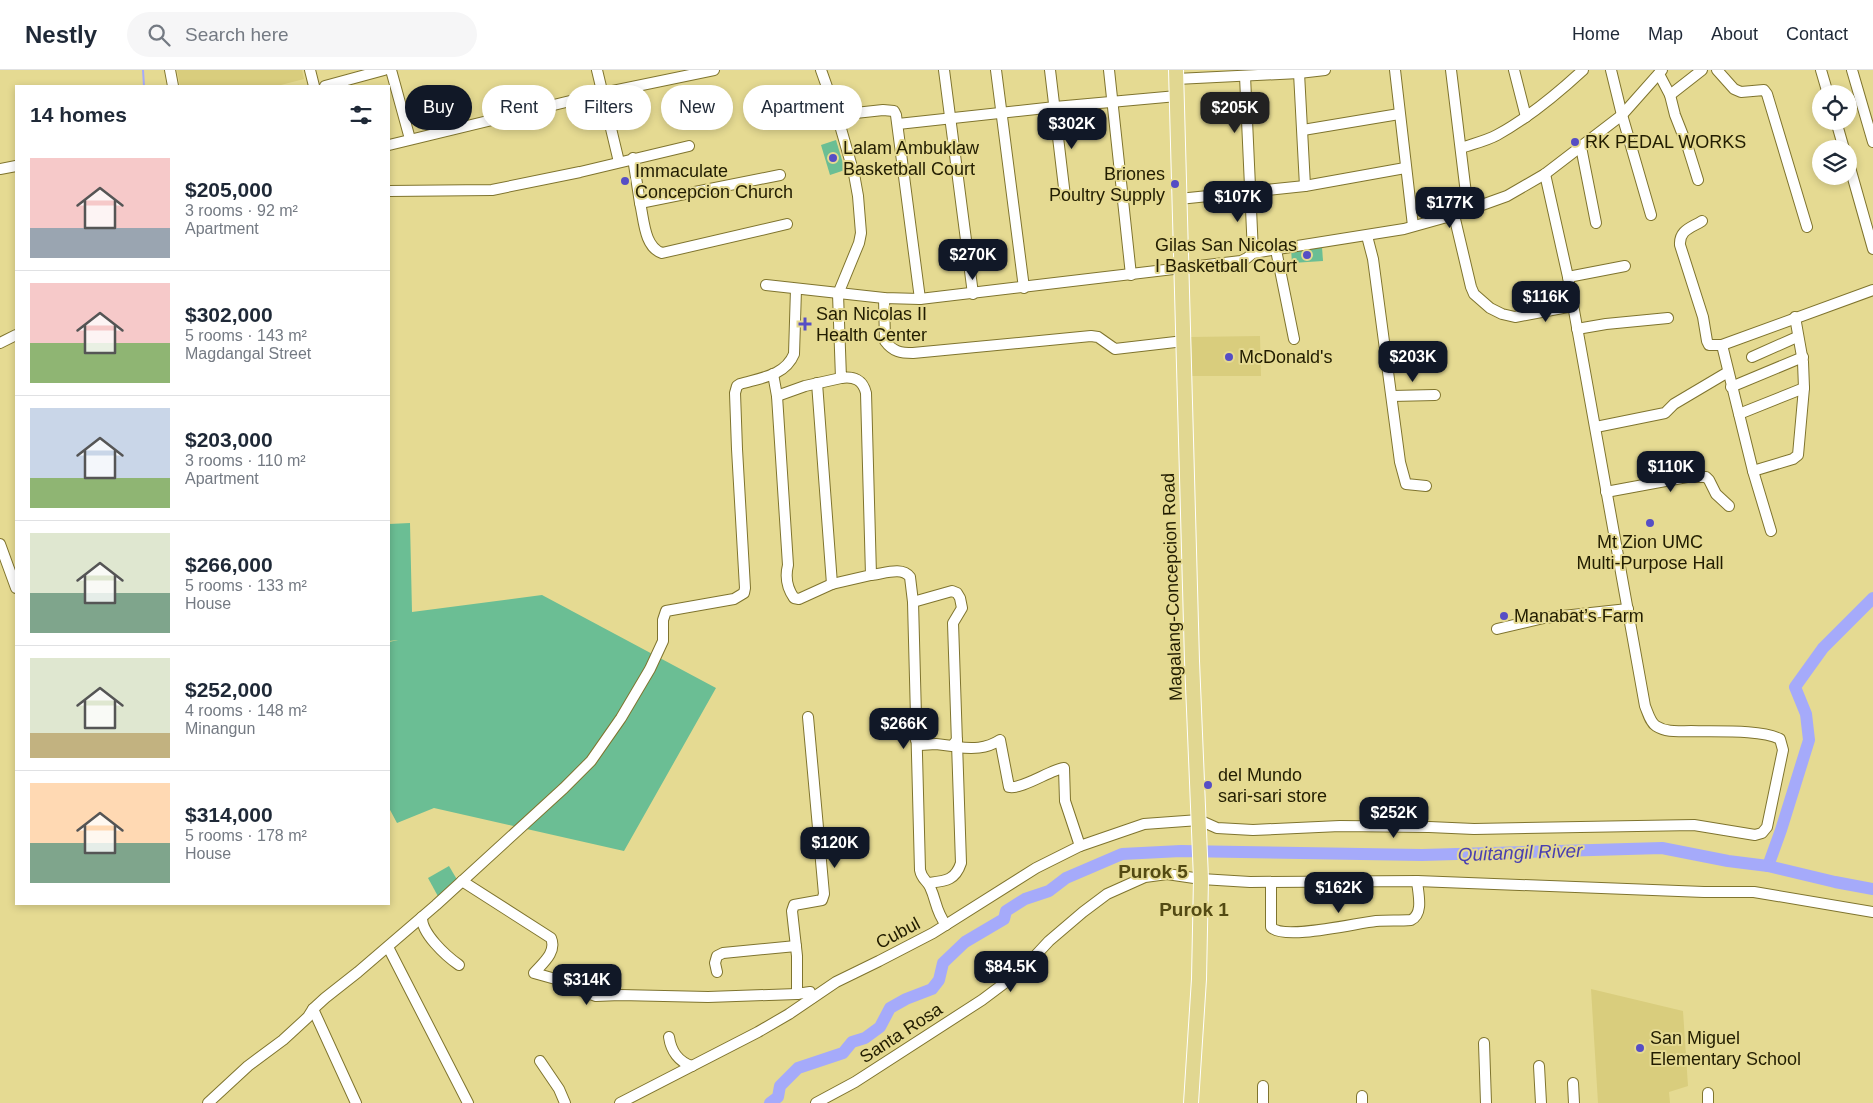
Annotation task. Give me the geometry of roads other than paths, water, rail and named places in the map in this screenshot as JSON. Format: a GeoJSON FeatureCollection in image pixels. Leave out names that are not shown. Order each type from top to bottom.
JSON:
{"type":"FeatureCollection","features":[{"type":"Feature","properties":{"kind":"main road","name":"Magalang-Concepcion Road"},"geometry":{"type":"LineString","coordinates":[[1176,74],[1192,661],[1201,872],[1199,979],[1191,1103]]}},
{"type":"Feature","properties":{"kind":"street"},"geometry":{"type":"LineString","coordinates":[[170,70],[173,85]]}},
{"type":"Feature","properties":{"kind":"street"},"geometry":{"type":"LineString","coordinates":[[310,70],[314,85]]}},
{"type":"Feature","properties":{"kind":"street"},"geometry":{"type":"LineString","coordinates":[[329,85],[384,70]]}},
{"type":"Feature","properties":{"kind":"street"},"geometry":{"type":"LineString","coordinates":[[391,70],[410,139]]}},
{"type":"Feature","properties":{"kind":"street"},"geometry":{"type":"LineString","coordinates":[[597,70],[601,85]]}},
{"type":"Feature","properties":{"kind":"street"},"geometry":{"type":"LineString","coordinates":[[642,85],[714,70]]}},
{"type":"Feature","properties":{"kind":"street"},"geometry":{"type":"LineString","coordinates":[[821,70],[826,85]]}},
{"type":"Feature","properties":{"kind":"street"},"geometry":{"type":"LineString","coordinates":[[944,70],[973,294]]}},
{"type":"Feature","properties":{"kind":"street"},"geometry":{"type":"LineString","coordinates":[[996,70],[1024,288]]}},
{"type":"Feature","properties":{"kind":"street"},"geometry":{"type":"LineString","coordinates":[[1050,70],[1065,196]]}},
{"type":"Feature","properties":{"kind":"street"},"geometry":{"type":"LineString","coordinates":[[1108,70],[1132,275]]}},
{"type":"Feature","properties":{"kind":"street"},"geometry":{"type":"LineString","coordinates":[[1176,74],[1245,76],[1324,70]]}},
{"type":"Feature","properties":{"kind":"street"},"geometry":{"type":"LineString","coordinates":[[1395,70],[1412,226]]}},
{"type":"Feature","properties":{"kind":"street"},"geometry":{"type":"LineString","coordinates":[[1451,70],[1468,210]]}},
{"type":"Feature","properties":{"kind":"street"},"geometry":{"type":"LineString","coordinates":[[1514,70],[1526,117]]}},
{"type":"Feature","properties":{"kind":"street"},"geometry":{"type":"LineString","coordinates":[[1461,148],[1495,136],[1526,117],[1583,70]]}},
{"type":"Feature","properties":{"kind":"street"},"geometry":{"type":"LineString","coordinates":[[1612,70],[1622,115],[1651,215]]}},
{"type":"Feature","properties":{"kind":"street"},"geometry":{"type":"LineString","coordinates":[[1670,95],[1702,70]]}},
{"type":"Feature","properties":{"kind":"street"},"geometry":{"type":"LineString","coordinates":[[1718,70],[1734,88],[1741,92],[1759,89],[1764,90],[1767,94],[1807,227]]}},
{"type":"Feature","properties":{"kind":"street"},"geometry":{"type":"LineString","coordinates":[[1821,70],[1825,85]]}},
{"type":"Feature","properties":{"kind":"street"},"geometry":{"type":"LineString","coordinates":[[1852,70],[1873,142]]}},
{"type":"Feature","properties":{"kind":"street"},"geometry":{"type":"LineString","coordinates":[[1304,72],[1303,130],[1305,186]]}},
{"type":"Feature","properties":{"kind":"street"},"geometry":{"type":"LineString","coordinates":[[766,286],[884,298],[920,299],[1241,261],[1252,253],[1367,236],[1412,226],[1454,215],[1508,196],[1545,174],[1622,115],[1661,72],[1698,180]]}},
{"type":"Feature","properties":{"kind":"street"},"geometry":{"type":"LineString","coordinates":[[1245,76],[1252,253]]}},
{"type":"Feature","properties":{"kind":"street"},"geometry":{"type":"LineString","coordinates":[[898,124],[1177,96]]}},
{"type":"Feature","properties":{"kind":"street"},"geometry":{"type":"LineString","coordinates":[[390,145],[566,102]]}},
{"type":"Feature","properties":{"kind":"street"},"geometry":{"type":"LineString","coordinates":[[862,113],[894,111],[898,124],[920,299]]}},
{"type":"Feature","properties":{"kind":"street"},"geometry":{"type":"LineString","coordinates":[[1303,130],[1399,114]]}},
{"type":"Feature","properties":{"kind":"street"},"geometry":{"type":"LineString","coordinates":[[612,130],[619,162]]}},
{"type":"Feature","properties":{"kind":"street"},"geometry":{"type":"LineString","coordinates":[[841,130],[854,174],[861,233],[857,248],[838,294],[841,378]]}},
{"type":"Feature","properties":{"kind":"street"},"geometry":{"type":"LineString","coordinates":[[390,191],[492,190],[690,146]]}},
{"type":"Feature","properties":{"kind":"street"},"geometry":{"type":"LineString","coordinates":[[1581,147],[1596,223]]}},
{"type":"Feature","properties":{"kind":"street"},"geometry":{"type":"LineString","coordinates":[[633,158],[640,203],[649,240],[653,248],[662,252],[788,224]]}},
{"type":"Feature","properties":{"kind":"street"},"geometry":{"type":"LineString","coordinates":[[0,169],[15,166]]}},
{"type":"Feature","properties":{"kind":"street"},"geometry":{"type":"LineString","coordinates":[[1179,199],[1305,186],[1405,168]]}},
{"type":"Feature","properties":{"kind":"street"},"geometry":{"type":"LineString","coordinates":[[1199,824],[1217,828],[1253,830],[1340,826],[1430,827],[1474,830],[1694,824],[1755,835],[1762,833],[1767,827],[1783,750],[1780,739],[1773,736],[1733,732],[1669,731],[1655,726],[1649,718],[1645,706],[1568,277],[1545,174]]}},
{"type":"Feature","properties":{"kind":"street"},"geometry":{"type":"LineString","coordinates":[[640,203],[780,175]]}},
{"type":"Feature","properties":{"kind":"street"},"geometry":{"type":"LineString","coordinates":[[1855,185],[1873,249]]}},
{"type":"Feature","properties":{"kind":"street"},"geometry":{"type":"LineString","coordinates":[[1454,215],[1471,287],[1474,294],[1480,300],[1502,314],[1515,317],[1573,306]]}},
{"type":"Feature","properties":{"kind":"street"},"geometry":{"type":"LineString","coordinates":[[1702,221],[1682,234],[1680,237],[1681,252],[1703,317],[1707,341],[1712,346],[1873,290]]}},
{"type":"Feature","properties":{"kind":"street"},"geometry":{"type":"LineString","coordinates":[[1367,236],[1373,259],[1400,460],[1405,482],[1426,486]]}},
{"type":"Feature","properties":{"kind":"street"},"geometry":{"type":"LineString","coordinates":[[1276,250],[1294,339]]}},
{"type":"Feature","properties":{"kind":"street"},"geometry":{"type":"LineString","coordinates":[[1568,277],[1625,266]]}},
{"type":"Feature","properties":{"kind":"street"},"geometry":{"type":"LineString","coordinates":[[208,1103],[248,1066],[283,1040],[308,1017],[312,1009],[422,917],[564,788],[591,760],[621,718],[650,669],[663,641],[663,620],[666,611],[734,599],[744,593],[735,393],[737,386],[740,384],[773,374],[790,364],[794,354],[796,288]]}},
{"type":"Feature","properties":{"kind":"street"},"geometry":{"type":"LineString","coordinates":[[884,298],[885,341],[899,353],[1091,336],[1098,337],[1115,349],[1184,341]]}},
{"type":"Feature","properties":{"kind":"street"},"geometry":{"type":"LineString","coordinates":[[1752,471],[1793,459],[1798,455],[1804,388],[1803,357],[1797,337],[1795,317]]}},
{"type":"Feature","properties":{"kind":"street"},"geometry":{"type":"LineString","coordinates":[[1577,329],[1630,321],[1668,318]]}},
{"type":"Feature","properties":{"kind":"street"},"geometry":{"type":"LineString","coordinates":[[0,343],[15,336]]}},
{"type":"Feature","properties":{"kind":"street"},"geometry":{"type":"LineString","coordinates":[[1752,357],[1797,337]]}},
{"type":"Feature","properties":{"kind":"street"},"geometry":{"type":"LineString","coordinates":[[1722,344],[1752,471],[1771,531]]}},
{"type":"Feature","properties":{"kind":"street"},"geometry":{"type":"LineString","coordinates":[[1732,387],[1803,357]]}},
{"type":"Feature","properties":{"kind":"street"},"geometry":{"type":"LineString","coordinates":[[1596,427],[1665,413],[1674,404],[1728,372]]}},
{"type":"Feature","properties":{"kind":"street"},"geometry":{"type":"LineString","coordinates":[[773,374],[777,396],[788,565],[785,577],[792,596],[799,599],[832,584],[871,575],[898,571],[910,577],[913,602],[919,863],[922,878],[928,883],[936,909],[946,925]]}},
{"type":"Feature","properties":{"kind":"street"},"geometry":{"type":"LineString","coordinates":[[777,396],[817,383],[848,377],[859,380],[866,390],[871,575]]}},
{"type":"Feature","properties":{"kind":"street"},"geometry":{"type":"LineString","coordinates":[[817,383],[832,584]]}},
{"type":"Feature","properties":{"kind":"street"},"geometry":{"type":"LineString","coordinates":[[1739,414],[1804,388]]}},
{"type":"Feature","properties":{"kind":"street"},"geometry":{"type":"LineString","coordinates":[[1392,396],[1435,395]]}},
{"type":"Feature","properties":{"kind":"street"},"geometry":{"type":"LineString","coordinates":[[1606,492],[1698,476],[1706,477],[1716,494],[1730,506]]}},
{"type":"Feature","properties":{"kind":"street"},"geometry":{"type":"LineString","coordinates":[[0,544],[15,585]]}},
{"type":"Feature","properties":{"kind":"street"},"geometry":{"type":"LineString","coordinates":[[913,602],[947,592],[957,592],[962,608],[953,623],[961,863],[959,871],[954,877],[928,883]]}},
{"type":"Feature","properties":{"kind":"street"},"geometry":{"type":"LineString","coordinates":[[1497,629],[1544,618],[1628,609]]}},
{"type":"Feature","properties":{"kind":"street"},"geometry":{"type":"LineString","coordinates":[[797,994],[796,946],[792,912],[794,904],[822,900],[824,894],[808,717]]}},
{"type":"Feature","properties":{"kind":"street"},"geometry":{"type":"LineString","coordinates":[[916,740],[920,745],[952,746],[957,743]]}},
{"type":"Feature","properties":{"kind":"street"},"geometry":{"type":"LineString","coordinates":[[957,743],[973,749],[992,745],[1000,740],[1010,787],[1014,788],[1064,768],[1065,802],[1080,846]]}},
{"type":"Feature","properties":{"kind":"street","name":"Cubul"},"geometry":{"type":"LineString","coordinates":[[620,1103],[758,1032],[790,1014],[836,982],[946,925],[1036,868],[1080,846],[1144,824],[1199,824]]}},
{"type":"Feature","properties":{"kind":"street","name":"Santa Rosa"},"geometry":{"type":"LineString","coordinates":[[816,1103],[855,1082],[982,1000],[1022,970],[1049,941],[1107,894],[1145,877],[1158,874],[1184,876],[1201,872],[1271,882],[1417,881],[1704,892],[1745,891],[1873,912]]}},
{"type":"Feature","properties":{"kind":"street"},"geometry":{"type":"LineString","coordinates":[[462,881],[551,938],[554,944],[552,951],[534,973],[559,980],[563,984],[596,996],[620,994],[708,997],[810,992],[812,998]]}},
{"type":"Feature","properties":{"kind":"street"},"geometry":{"type":"LineString","coordinates":[[1271,882],[1271,927],[1279,932],[1289,933],[1326,930],[1377,921],[1411,920],[1415,918],[1419,910],[1417,881]]}},
{"type":"Feature","properties":{"kind":"street"},"geometry":{"type":"LineString","coordinates":[[422,917],[421,924],[432,940],[451,960],[459,965]]}},
{"type":"Feature","properties":{"kind":"street"},"geometry":{"type":"LineString","coordinates":[[717,972],[715,963],[717,956],[722,953],[796,946]]}},
{"type":"Feature","properties":{"kind":"street"},"geometry":{"type":"LineString","coordinates":[[388,947],[468,1103]]}},
{"type":"Feature","properties":{"kind":"street"},"geometry":{"type":"LineString","coordinates":[[312,1009],[356,1103]]}},
{"type":"Feature","properties":{"kind":"street"},"geometry":{"type":"LineString","coordinates":[[669,1037],[678,1058],[683,1063],[692,1066]]}},
{"type":"Feature","properties":{"kind":"street"},"geometry":{"type":"LineString","coordinates":[[1484,1043],[1486,1103]]}},
{"type":"Feature","properties":{"kind":"street"},"geometry":{"type":"LineString","coordinates":[[540,1061],[559,1089],[565,1103]]}},
{"type":"Feature","properties":{"kind":"street"},"geometry":{"type":"LineString","coordinates":[[1539,1066],[1541,1103]]}},
{"type":"Feature","properties":{"kind":"street"},"geometry":{"type":"LineString","coordinates":[[1573,1082],[1574,1103]]}},
{"type":"Feature","properties":{"kind":"street"},"geometry":{"type":"LineString","coordinates":[[1263,1103],[1264,1086]]}},
{"type":"Feature","properties":{"kind":"waterway"},"geometry":{"type":"LineString","coordinates":[[143,70],[144,85]]}},
{"type":"Feature","properties":{"kind":"waterway"},"geometry":{"type":"LineString","coordinates":[[1768,866],[1809,740],[1806,714],[1795,687],[1823,648],[1873,598]]}},
{"type":"Feature","properties":{"kind":"waterway","name":"Quitangil River"},"geometry":{"type":"LineString","coordinates":[[770,1103],[778,1097],[780,1086],[798,1068],[843,1053],[852,1042],[865,1038],[880,1027],[890,1008],[906,999],[932,989],[939,980],[943,963],[965,942],[1004,919],[1006,911],[1025,899],[1049,891],[1066,878],[1122,854],[1181,851],[1422,855],[1662,848],[1728,861],[1768,866],[1873,889]]}},
{"type":"Feature","properties":{"kind":"place","name":"RK PEDAL WORKS"},"geometry":{"type":"Point","coordinates":[1575,142]}},
{"type":"Feature","properties":{"kind":"place","name":"Lalam Ambuklaw Basketball Court"},"geometry":{"type":"Point","coordinates":[833,158]}},
{"type":"Feature","properties":{"kind":"place","name":"Immaculate Concepcion Church"},"geometry":{"type":"Point","coordinates":[625,181]}},
{"type":"Feature","properties":{"kind":"place","name":"Briones Poultry Supply"},"geometry":{"type":"Point","coordinates":[1175,184]}},
{"type":"Feature","properties":{"kind":"place","name":"Gilas San Nicolas I Basketball Court"},"geometry":{"type":"Point","coordinates":[1307,255]}},
{"type":"Feature","properties":{"kind":"place","name":"San Nicolas II Health Center"},"geometry":{"type":"Point","coordinates":[805,324]}},
{"type":"Feature","properties":{"kind":"place","name":"McDonald's"},"geometry":{"type":"Point","coordinates":[1229,357]}},
{"type":"Feature","properties":{"kind":"place","name":"Mt Zion UMC Multi-Purpose Hall"},"geometry":{"type":"Point","coordinates":[1650,523]}},
{"type":"Feature","properties":{"kind":"place","name":"Manabat’s Farm"},"geometry":{"type":"Point","coordinates":[1504,616]}},
{"type":"Feature","properties":{"kind":"place","name":"del Mundo sari-sari store"},"geometry":{"type":"Point","coordinates":[1208,785]}},
{"type":"Feature","properties":{"kind":"place","name":"San Miguel Elementary School"},"geometry":{"type":"Point","coordinates":[1640,1048]}},
{"type":"Feature","properties":{"kind":"district","name":"Purok 5"},"geometry":{"type":"Point","coordinates":[1153,871]}},
{"type":"Feature","properties":{"kind":"district","name":"Purok 1"},"geometry":{"type":"Point","coordinates":[1194,909]}}]}
